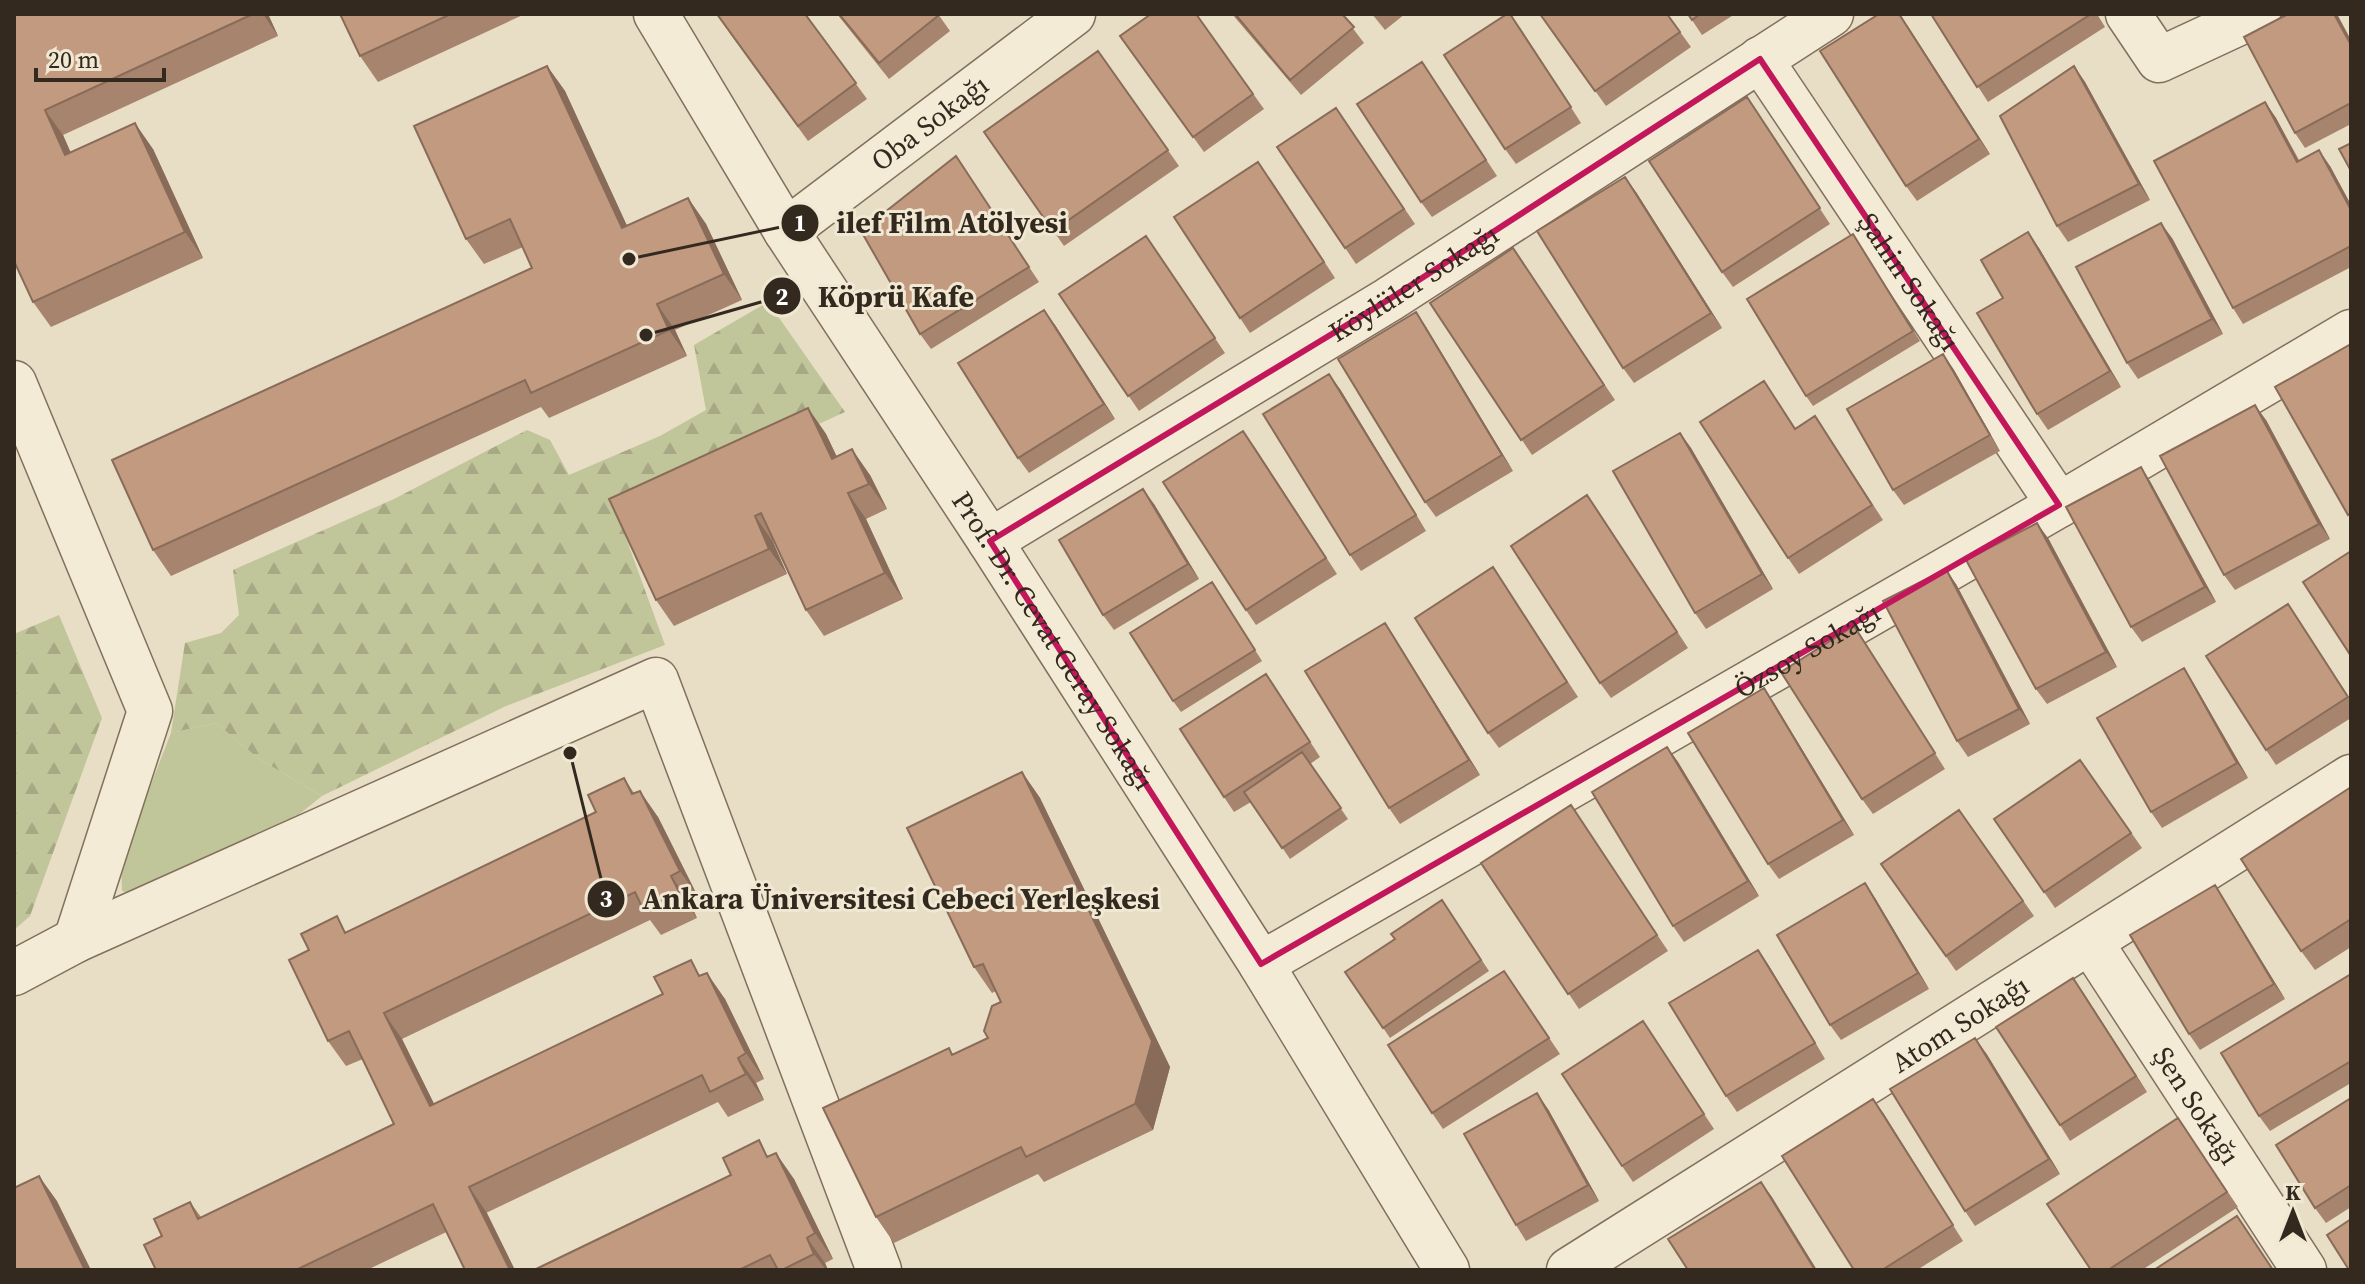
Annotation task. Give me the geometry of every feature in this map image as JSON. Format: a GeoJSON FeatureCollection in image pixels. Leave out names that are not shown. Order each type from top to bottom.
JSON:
{"type":"FeatureCollection","features":[{"type":"Feature","properties":{"kind":"street","name":"Prof. Dr. Cevat Geray Sokağı"},"geometry":{"type":"LineString","coordinates":[[656,14],[786,231],[990,541],[1261,964],[1447,1270]]}},
{"type":"Feature","properties":{"kind":"street","name":"Oba Sokağı"},"geometry":{"type":"LineString","coordinates":[[786,231],[1073,14]]}},
{"type":"Feature","properties":{"kind":"street","name":"Köylüler Sokağı"},"geometry":{"type":"LineString","coordinates":[[990,541],[1388,300],[1831,14]]}},
{"type":"Feature","properties":{"kind":"street"},"geometry":{"type":"LineString","coordinates":[[2128,14],[2159,60],[2258,14]]}},
{"type":"Feature","properties":{"kind":"street","name":"Şahin Sokağı"},"geometry":{"type":"LineString","coordinates":[[1760,59],[2059,505]]}},
{"type":"Feature","properties":{"kind":"street","name":"Özsoy Sokağı"},"geometry":{"type":"LineString","coordinates":[[1261,964],[2059,505],[2351,332]]}},
{"type":"Feature","properties":{"kind":"street"},"geometry":{"type":"LineString","coordinates":[[14,383],[150,711],[76,940]]}},
{"type":"Feature","properties":{"kind":"street"},"geometry":{"type":"LineString","coordinates":[[14,973],[76,940],[656,680],[879,1270]]}},
{"type":"Feature","properties":{"kind":"street","name":"Atom Sokağı"},"geometry":{"type":"LineString","coordinates":[[1569,1270],[2351,777]]}},
{"type":"Feature","properties":{"kind":"street","name":"Şen Sokağı"},"geometry":{"type":"LineString","coordinates":[[2091,943],[2304,1270]]}},
{"type":"Feature","properties":{"kind":"highlighted area"},"geometry":{"type":"Polygon","coordinates":[[[1760,59],[2059,505],[1261,964],[990,541],[1388,300],[1760,59]]]}},
{"type":"Feature","properties":{"kind":"green space"},"geometry":{"type":"Polygon","coordinates":[[[768,302],[845,412],[618,516],[665,645],[506,706],[322,796],[259,759],[216,723],[171,733],[185,643],[221,633],[239,615],[233,570],[394,499],[527,430],[550,440],[569,475],[660,436],[706,410],[694,345],[768,302]]]}},
{"type":"Feature","properties":{"kind":"green space"},"geometry":{"type":"Polygon","coordinates":[[[59,615],[102,718],[30,916],[14,930],[14,634],[59,615]]]}},
{"type":"Feature","properties":{"kind":"green space"},"geometry":{"type":"Polygon","coordinates":[[[216,723],[259,759],[322,796],[297,816],[138,895],[122,891],[121,861],[171,733],[216,723]]]}},
{"type":"Feature","properties":{"kind":"building"},"geometry":{"type":"Polygon","coordinates":[[[14,14],[253,14],[45,110],[65,155],[135,123],[185,232],[33,302],[14,261],[14,14]]]}},
{"type":"Feature","properties":{"kind":"building"},"geometry":{"type":"Polygon","coordinates":[[[340,14],[451,14],[360,56],[340,14]]]}},
{"type":"Feature","properties":{"kind":"building"},"geometry":{"type":"Polygon","coordinates":[[[717,14],[805,14],[856,83],[798,126],[717,14]]]}},
{"type":"Feature","properties":{"kind":"building"},"geometry":{"type":"Polygon","coordinates":[[[839,14],[938,14],[939,15],[879,63],[839,14]]]}},
{"type":"Feature","properties":{"kind":"building"},"geometry":{"type":"Polygon","coordinates":[[[1151,14],[1196,14],[1253,94],[1193,137],[1120,36],[1151,14]]]}},
{"type":"Feature","properties":{"kind":"building"},"geometry":{"type":"Polygon","coordinates":[[[1235,14],[1342,14],[1354,27],[1290,80],[1235,14]]]}},
{"type":"Feature","properties":{"kind":"building"},"geometry":{"type":"Polygon","coordinates":[[[1510,14],[1571,107],[1505,149],[1444,55],[1510,14]]]}},
{"type":"Feature","properties":{"kind":"building"},"geometry":{"type":"Polygon","coordinates":[[[1540,14],[1667,14],[1680,32],[1595,91],[1540,14]]]}},
{"type":"Feature","properties":{"kind":"building"},"geometry":{"type":"Polygon","coordinates":[[[1879,14],[1899,14],[1979,139],[1906,186],[1820,51],[1879,14]]]}},
{"type":"Feature","properties":{"kind":"building"},"geometry":{"type":"Polygon","coordinates":[[[1931,14],[2091,14],[1977,87],[1931,14]]]}},
{"type":"Feature","properties":{"kind":"building"},"geometry":{"type":"Polygon","coordinates":[[[2288,14],[2334,14],[2351,45],[2351,103],[2295,133],[2244,37],[2288,14]]]}},
{"type":"Feature","properties":{"kind":"building"},"geometry":{"type":"Polygon","coordinates":[[[1098,51],[1168,150],[1053,231],[984,132],[1098,51]]]}},
{"type":"Feature","properties":{"kind":"building"},"geometry":{"type":"Polygon","coordinates":[[[1422,62],[1486,160],[1421,202],[1357,104],[1422,62]]]}},
{"type":"Feature","properties":{"kind":"building"},"geometry":{"type":"Polygon","coordinates":[[[547,66],[622,228],[688,198],[724,274],[657,304],[669,330],[531,393],[525,380],[153,550],[112,460],[532,268],[510,219],[466,239],[414,126],[547,66]]]}},
{"type":"Feature","properties":{"kind":"building"},"geometry":{"type":"Polygon","coordinates":[[[2074,66],[2139,184],[2057,226],[2000,116],[2074,66]]]}},
{"type":"Feature","properties":{"kind":"building"},"geometry":{"type":"Polygon","coordinates":[[[1747,97],[1820,208],[1722,272],[1649,161],[1747,97]]]}},
{"type":"Feature","properties":{"kind":"building"},"geometry":{"type":"Polygon","coordinates":[[[2265,102],[2297,162],[2319,150],[2351,210],[2351,246],[2233,308],[2154,161],[2265,102]]]}},
{"type":"Feature","properties":{"kind":"building"},"geometry":{"type":"Polygon","coordinates":[[[1336,108],[1404,209],[1345,248],[1277,147],[1336,108]]]}},
{"type":"Feature","properties":{"kind":"building"},"geometry":{"type":"Polygon","coordinates":[[[2351,143],[2351,171],[2339,149],[2351,143]]]}},
{"type":"Feature","properties":{"kind":"building"},"geometry":{"type":"Polygon","coordinates":[[[956,156],[1029,267],[920,334],[861,231],[956,156]]]}},
{"type":"Feature","properties":{"kind":"building"},"geometry":{"type":"Polygon","coordinates":[[[1258,162],[1324,262],[1240,318],[1174,217],[1258,162]]]}},
{"type":"Feature","properties":{"kind":"building"},"geometry":{"type":"Polygon","coordinates":[[[1625,177],[1711,313],[1623,368],[1537,231],[1625,177]]]}},
{"type":"Feature","properties":{"kind":"building"},"geometry":{"type":"Polygon","coordinates":[[[2161,223],[2212,319],[2127,363],[2076,267],[2161,223]]]}},
{"type":"Feature","properties":{"kind":"building"},"geometry":{"type":"Polygon","coordinates":[[[2028,232],[2110,371],[2037,414],[1977,313],[2003,298],[1981,260],[2028,232]]]}},
{"type":"Feature","properties":{"kind":"building"},"geometry":{"type":"Polygon","coordinates":[[[1853,234],[1913,331],[1806,396],[1747,299],[1853,234]]]}},
{"type":"Feature","properties":{"kind":"building"},"geometry":{"type":"Polygon","coordinates":[[[1146,236],[1215,338],[1128,396],[1059,294],[1146,236]]]}},
{"type":"Feature","properties":{"kind":"building"},"geometry":{"type":"Polygon","coordinates":[[[1513,248],[1604,385],[1521,440],[1430,303],[1513,248]]]}},
{"type":"Feature","properties":{"kind":"building"},"geometry":{"type":"Polygon","coordinates":[[[1044,310],[1104,404],[1018,458],[958,363],[1044,310]]]}},
{"type":"Feature","properties":{"kind":"building"},"geometry":{"type":"Polygon","coordinates":[[[1416,312],[1502,455],[1425,502],[1338,359],[1416,312]]]}},
{"type":"Feature","properties":{"kind":"building"},"geometry":{"type":"Polygon","coordinates":[[[2351,344],[2351,513],[2348,515],[2275,387],[2351,344]]]}},
{"type":"Feature","properties":{"kind":"building"},"geometry":{"type":"Polygon","coordinates":[[[1943,354],[1990,435],[1893,490],[1847,409],[1943,354]]]}},
{"type":"Feature","properties":{"kind":"building"},"geometry":{"type":"Polygon","coordinates":[[[1329,374],[1416,515],[1350,555],[1263,414],[1329,374]]]}},
{"type":"Feature","properties":{"kind":"building"},"geometry":{"type":"Polygon","coordinates":[[[1764,381],[1795,429],[1815,416],[1872,505],[1788,558],[1700,422],[1764,381]]]}},
{"type":"Feature","properties":{"kind":"building"},"geometry":{"type":"Polygon","coordinates":[[[2255,405],[2319,524],[2224,575],[2160,456],[2255,405]]]}},
{"type":"Feature","properties":{"kind":"building"},"geometry":{"type":"Polygon","coordinates":[[[808,408],[832,459],[852,449],[869,484],[848,493],[885,573],[806,610],[761,513],[755,516],[769,549],[656,600],[609,499],[808,408]]]}},
{"type":"Feature","properties":{"kind":"building"},"geometry":{"type":"Polygon","coordinates":[[[1243,431],[1326,558],[1246,610],[1163,482],[1243,431]]]}},
{"type":"Feature","properties":{"kind":"building"},"geometry":{"type":"Polygon","coordinates":[[[1680,433],[1762,574],[1695,613],[1613,471],[1680,433]]]}},
{"type":"Feature","properties":{"kind":"building"},"geometry":{"type":"Polygon","coordinates":[[[2141,467],[2205,587],[2131,627],[2066,507],[2141,467]]]}},
{"type":"Feature","properties":{"kind":"building"},"geometry":{"type":"Polygon","coordinates":[[[1143,489],[1188,564],[1103,615],[1059,540],[1143,489]]]}},
{"type":"Feature","properties":{"kind":"building"},"geometry":{"type":"Polygon","coordinates":[[[1587,495],[1677,632],[1600,683],[1511,546],[1587,495]]]}},
{"type":"Feature","properties":{"kind":"building"},"geometry":{"type":"Polygon","coordinates":[[[2037,523],[2106,652],[2036,689],[1966,560],[2037,523]]]}},
{"type":"Feature","properties":{"kind":"building"},"geometry":{"type":"Polygon","coordinates":[[[2351,551],[2351,656],[2303,582],[2351,551]]]}},
{"type":"Feature","properties":{"kind":"building"},"geometry":{"type":"Polygon","coordinates":[[[1493,567],[1567,682],[1488,733],[1415,618],[1493,567]]]}},
{"type":"Feature","properties":{"kind":"building"},"geometry":{"type":"Polygon","coordinates":[[[1946,569],[2019,709],[1957,741],[1883,601],[1946,569]]]}},
{"type":"Feature","properties":{"kind":"building"},"geometry":{"type":"Polygon","coordinates":[[[1212,582],[1255,650],[1173,701],[1130,633],[1212,582]]]}},
{"type":"Feature","properties":{"kind":"building"},"geometry":{"type":"Polygon","coordinates":[[[2288,604],[2348,697],[2266,750],[2206,656],[2288,604]]]}},
{"type":"Feature","properties":{"kind":"building"},"geometry":{"type":"Polygon","coordinates":[[[1385,623],[1469,760],[1389,808],[1305,671],[1385,623]]]}},
{"type":"Feature","properties":{"kind":"building"},"geometry":{"type":"Polygon","coordinates":[[[1854,626],[1935,753],[1862,799],[1781,672],[1854,626]]]}},
{"type":"Feature","properties":{"kind":"building"},"geometry":{"type":"Polygon","coordinates":[[[2184,668],[2237,763],[2151,812],[2097,718],[2184,668]]]}},
{"type":"Feature","properties":{"kind":"building"},"geometry":{"type":"Polygon","coordinates":[[[1266,674],[1310,742],[1224,797],[1180,729],[1266,674]]]}},
{"type":"Feature","properties":{"kind":"building"},"geometry":{"type":"Polygon","coordinates":[[[1764,688],[1843,820],[1768,864],[1688,733],[1764,688]]]}},
{"type":"Feature","properties":{"kind":"building"},"geometry":{"type":"Polygon","coordinates":[[[1667,747],[1748,881],[1673,926],[1592,792],[1667,747]]]}},
{"type":"Feature","properties":{"kind":"building"},"geometry":{"type":"Polygon","coordinates":[[[1302,752],[1341,808],[1282,848],[1244,792],[1302,752]]]}},
{"type":"Feature","properties":{"kind":"building"},"geometry":{"type":"Polygon","coordinates":[[[2080,760],[2131,833],[2044,892],[1994,819],[2080,760]]]}},
{"type":"Feature","properties":{"kind":"building"},"geometry":{"type":"Polygon","coordinates":[[[1022,772],[1152,1041],[1135,1104],[1026,1157],[1021,1147],[876,1217],[823,1108],[949,1048],[952,1055],[988,1038],[984,1031],[992,1006],[1001,1002],[983,964],[974,967],[907,828],[1022,772]]]}},
{"type":"Feature","properties":{"kind":"building"},"geometry":{"type":"Polygon","coordinates":[[[624,778],[632,794],[640,791],[680,871],[671,876],[679,892],[643,909],[635,892],[384,1013],[430,1106],[663,994],[654,977],[691,960],[699,976],[707,973],[746,1053],[738,1058],[746,1074],[710,1092],[702,1075],[469,1187],[510,1270],[465,1270],[433,1204],[296,1270],[156,1270],[144,1245],[162,1236],[154,1219],[190,1202],[198,1219],[394,1124],[349,1031],[328,1041],[289,960],[309,950],[301,934],[337,916],[345,933],[596,812],[588,795],[624,778]]]}},
{"type":"Feature","properties":{"kind":"building"},"geometry":{"type":"Polygon","coordinates":[[[2351,787],[2351,919],[2301,951],[2241,859],[2351,787]]]}},
{"type":"Feature","properties":{"kind":"building"},"geometry":{"type":"Polygon","coordinates":[[[1571,805],[1657,935],[1568,994],[1481,863],[1571,805]]]}},
{"type":"Feature","properties":{"kind":"building"},"geometry":{"type":"Polygon","coordinates":[[[1959,810],[2023,901],[1946,956],[1881,864],[1959,810]]]}},
{"type":"Feature","properties":{"kind":"building"},"geometry":{"type":"Polygon","coordinates":[[[1865,883],[1918,973],[1830,1025],[1777,935],[1865,883]]]}},
{"type":"Feature","properties":{"kind":"building"},"geometry":{"type":"Polygon","coordinates":[[[2215,885],[2274,984],[2189,1034],[2130,935],[2215,885]]]}},
{"type":"Feature","properties":{"kind":"building"},"geometry":{"type":"Polygon","coordinates":[[[1442,900],[1481,960],[1383,1028],[1345,972],[1395,939],[1391,934],[1442,900]]]}},
{"type":"Feature","properties":{"kind":"building"},"geometry":{"type":"Polygon","coordinates":[[[1758,950],[1815,1043],[1726,1096],[1669,1003],[1758,950]]]}},
{"type":"Feature","properties":{"kind":"building"},"geometry":{"type":"Polygon","coordinates":[[[1504,971],[1549,1038],[1432,1113],[1388,1045],[1504,971]]]}},
{"type":"Feature","properties":{"kind":"building"},"geometry":{"type":"Polygon","coordinates":[[[2351,974],[2351,1061],[2259,1116],[2221,1053],[2351,974]]]}},
{"type":"Feature","properties":{"kind":"building"},"geometry":{"type":"Polygon","coordinates":[[[2073,978],[2136,1076],[2060,1125],[1996,1027],[2073,978]]]}},
{"type":"Feature","properties":{"kind":"building"},"geometry":{"type":"Polygon","coordinates":[[[1643,1021],[1704,1114],[1622,1166],[1562,1074],[1643,1021]]]}},
{"type":"Feature","properties":{"kind":"building"},"geometry":{"type":"Polygon","coordinates":[[[1975,1038],[2049,1159],[1965,1211],[1890,1089],[1975,1038]]]}},
{"type":"Feature","properties":{"kind":"building"},"geometry":{"type":"Polygon","coordinates":[[[1537,1093],[1588,1185],[1516,1225],[1464,1134],[1537,1093]]]}},
{"type":"Feature","properties":{"kind":"building"},"geometry":{"type":"Polygon","coordinates":[[[2351,1098],[2351,1185],[2315,1208],[2276,1145],[2351,1098]]]}},
{"type":"Feature","properties":{"kind":"building"},"geometry":{"type":"Polygon","coordinates":[[[1873,1099],[1953,1225],[1882,1270],[1854,1270],[1782,1156],[1873,1099]]]}},
{"type":"Feature","properties":{"kind":"building"},"geometry":{"type":"Polygon","coordinates":[[[2178,1118],[2227,1192],[2108,1270],[2091,1270],[2047,1204],[2178,1118]]]}},
{"type":"Feature","properties":{"kind":"building"},"geometry":{"type":"Polygon","coordinates":[[[759,1140],[767,1157],[776,1153],[815,1233],[807,1238],[814,1254],[782,1270],[778,1270],[770,1255],[739,1270],[534,1270],[731,1175],[723,1158],[759,1140]]]}},
{"type":"Feature","properties":{"kind":"building"},"geometry":{"type":"Polygon","coordinates":[[[39,1176],[85,1270],[14,1270],[14,1188],[39,1176]]]}},
{"type":"Feature","properties":{"kind":"building"},"geometry":{"type":"Polygon","coordinates":[[[1761,1182],[1815,1270],[1688,1270],[1668,1239],[1761,1182]]]}},
{"type":"Feature","properties":{"kind":"building"},"geometry":{"type":"Polygon","coordinates":[[[2237,1216],[2273,1270],[2154,1270],[2237,1216]]]}},
{"type":"Feature","properties":{"kind":"building"},"geometry":{"type":"Polygon","coordinates":[[[2351,1219],[2351,1270],[2349,1270],[2327,1235],[2351,1219]]]}},
{"type":"Feature","properties":{"kind":"place","name":"ilef Film Atölyesi"},"geometry":{"type":"Point","coordinates":[629,259]}},
{"type":"Feature","properties":{"kind":"place","name":"Köprü Kafe"},"geometry":{"type":"Point","coordinates":[646,335]}},
{"type":"Feature","properties":{"kind":"place","name":"Ankara Üniversitesi Cebeci Yerleşkesi"},"geometry":{"type":"Point","coordinates":[570,753]}}]}
